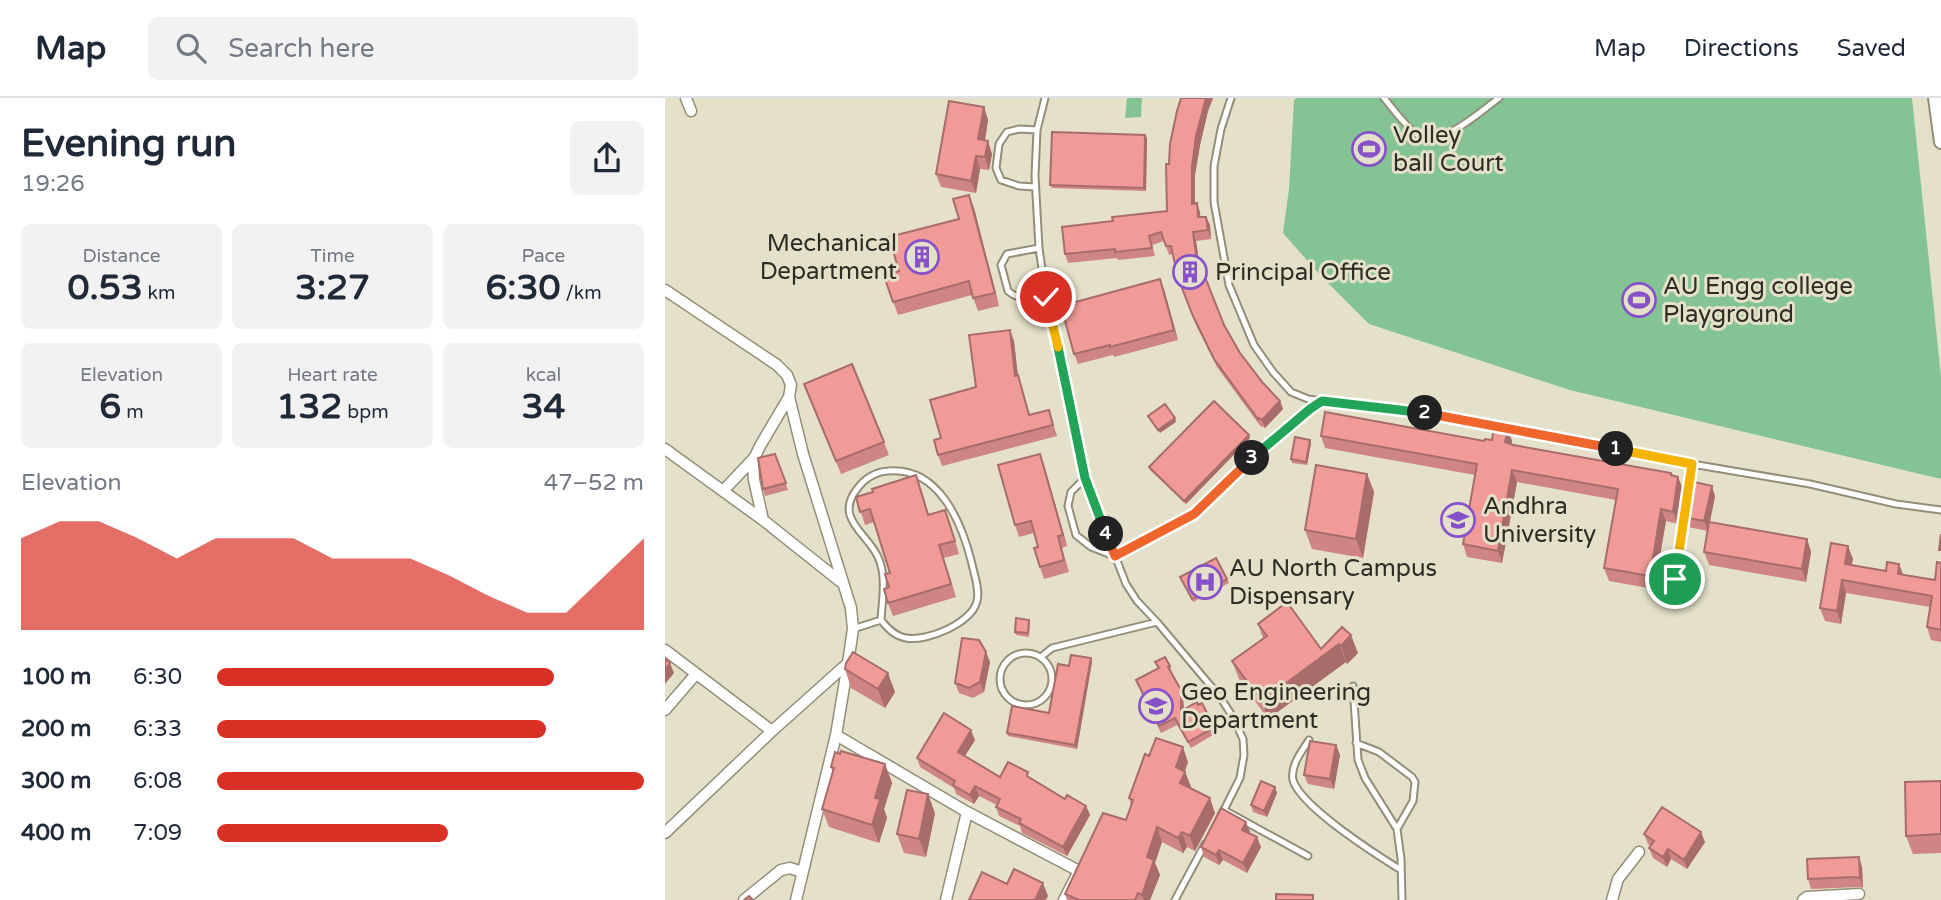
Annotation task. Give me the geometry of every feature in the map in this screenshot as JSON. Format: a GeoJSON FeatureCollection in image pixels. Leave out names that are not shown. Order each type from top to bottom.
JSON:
{"type":"FeatureCollection","features":[{"type":"Feature","properties":{"kind":"street"},"geometry":{"type":"LineString","coordinates":[[686,98],[691,111]]}},
{"type":"Feature","properties":{"kind":"street"},"geometry":{"type":"LineString","coordinates":[[1935,98],[1941,142]]}},
{"type":"Feature","properties":{"kind":"street"},"geometry":{"type":"LineString","coordinates":[[665,290],[787,374],[791,384],[789,397],[803,454],[851,608],[853,629],[836,735],[796,900]]}},
{"type":"Feature","properties":{"kind":"street"},"geometry":{"type":"LineString","coordinates":[[763,520],[754,480],[755,456],[789,397]]}},
{"type":"Feature","properties":{"kind":"street"},"geometry":{"type":"LineString","coordinates":[[665,449],[763,520],[843,584]]}},
{"type":"Feature","properties":{"kind":"street"},"geometry":{"type":"LineString","coordinates":[[723,491],[755,456]]}},
{"type":"Feature","properties":{"kind":"street"},"geometry":{"type":"LineString","coordinates":[[665,650],[772,731]]}},
{"type":"Feature","properties":{"kind":"street"},"geometry":{"type":"LineString","coordinates":[[665,834],[772,731],[848,663]]}},
{"type":"Feature","properties":{"kind":"street"},"geometry":{"type":"LineString","coordinates":[[665,710],[696,674]]}},
{"type":"Feature","properties":{"kind":"street"},"geometry":{"type":"LineString","coordinates":[[836,735],[967,812],[1079,871]]}},
{"type":"Feature","properties":{"kind":"street"},"geometry":{"type":"LineString","coordinates":[[946,900],[967,812]]}},
{"type":"Feature","properties":{"kind":"street"},"geometry":{"type":"LineString","coordinates":[[1612,900],[1618,878],[1639,852]]}},
{"type":"Feature","properties":{"kind":"street"},"geometry":{"type":"LineString","coordinates":[[1064,900],[1085,859]]}},
{"type":"Feature","properties":{"kind":"street"},"geometry":{"type":"LineString","coordinates":[[744,900],[781,870],[790,868],[802,872]]}},
{"type":"Feature","properties":{"kind":"street"},"geometry":{"type":"LineString","coordinates":[[1803,900],[1807,897],[1859,894]]}},
{"type":"Feature","properties":{"kind":"lane"},"geometry":{"type":"LineString","coordinates":[[1045,98],[1037,130],[1035,187],[1039,248],[1046,297],[1085,478],[1126,584],[1137,601],[1212,687],[1233,717],[1243,739],[1244,755],[1240,778],[1220,818]]}},
{"type":"Feature","properties":{"kind":"lane"},"geometry":{"type":"LineString","coordinates":[[1231,98],[1221,129],[1214,166],[1214,202],[1229,285],[1254,345],[1291,392],[1308,399],[1444,416],[1810,484],[1896,504],[1941,510]]}},
{"type":"Feature","properties":{"kind":"lane"},"geometry":{"type":"LineString","coordinates":[[1384,98],[1419,135],[1430,139],[1443,136],[1499,98]]}},
{"type":"Feature","properties":{"kind":"lane"},"geometry":{"type":"LineString","coordinates":[[1035,187],[1019,186],[1002,180],[996,168],[999,144],[1007,132],[1019,129],[1037,130]]}},
{"type":"Feature","properties":{"kind":"lane"},"geometry":{"type":"LineString","coordinates":[[1039,248],[1007,254],[1001,265],[1007,291],[1013,296],[1030,300],[1046,297]]}},
{"type":"Feature","properties":{"kind":"lane"},"geometry":{"type":"LineString","coordinates":[[1085,478],[1072,492],[1068,506],[1076,535],[1091,547],[1115,556],[1194,514],[1273,440],[1322,401]]}},
{"type":"Feature","properties":{"kind":"lane"},"geometry":{"type":"LineString","coordinates":[[1675,579],[1692,464]]}},
{"type":"Feature","properties":{"kind":"lane"},"geometry":{"type":"LineString","coordinates":[[899,470],[916,474],[930,484],[957,518],[978,589],[978,600],[973,611],[963,620],[940,633],[916,639],[891,632],[881,620],[882,601],[883,573],[879,558],[856,528],[849,513],[849,505],[853,493],[864,479],[880,472],[899,470]]}},
{"type":"Feature","properties":{"kind":"lane"},"geometry":{"type":"LineString","coordinates":[[882,601],[888,607]]}},
{"type":"Feature","properties":{"kind":"lane"},"geometry":{"type":"LineString","coordinates":[[853,629],[881,620]]}},
{"type":"Feature","properties":{"kind":"lane"},"geometry":{"type":"LineString","coordinates":[[1041,657],[1052,649],[1157,622]]}},
{"type":"Feature","properties":{"kind":"lane"},"geometry":{"type":"LineString","coordinates":[[1033,653],[1041,657],[1047,663],[1053,679],[1047,695],[1032,704],[1015,702],[1003,691],[1000,682],[1003,666],[1016,654],[1033,653]]}},
{"type":"Feature","properties":{"kind":"lane"},"geometry":{"type":"LineString","coordinates":[[1353,686],[1358,760],[1365,778],[1397,829],[1402,900]]}},
{"type":"Feature","properties":{"kind":"lane"},"geometry":{"type":"LineString","coordinates":[[1189,692],[1195,695],[1212,687]]}},
{"type":"Feature","properties":{"kind":"lane"},"geometry":{"type":"LineString","coordinates":[[1309,740],[1294,768],[1293,779],[1300,792],[1340,829],[1401,870]]}},
{"type":"Feature","properties":{"kind":"lane"},"geometry":{"type":"LineString","coordinates":[[1356,743],[1379,752],[1415,782],[1413,801],[1397,829]]}},
{"type":"Feature","properties":{"kind":"lane"},"geometry":{"type":"LineString","coordinates":[[1224,810],[1308,856]]}},
{"type":"Feature","properties":{"kind":"lane"},"geometry":{"type":"LineString","coordinates":[[1175,900],[1210,834]]}},
{"type":"Feature","properties":{"kind":"green space"},"geometry":{"type":"Polygon","coordinates":[[[1127,98],[1142,98],[1141,117],[1125,118],[1127,98]]]}},
{"type":"Feature","properties":{"kind":"green space","name":"AU Engg college Playground"},"geometry":{"type":"Polygon","coordinates":[[[1912,98],[1941,377],[1941,479],[1570,390],[1369,324],[1283,233],[1289,189],[1294,100],[1912,98]]]}},
{"type":"Feature","properties":{"kind":"building","name":"Principal Office"},"geometry":{"type":"Polygon","coordinates":[[[1181,98],[1206,98],[1196,136],[1192,167],[1192,204],[1197,203],[1198,217],[1206,217],[1208,230],[1193,232],[1196,254],[1224,325],[1240,353],[1280,401],[1262,420],[1258,419],[1214,359],[1178,278],[1171,246],[1166,246],[1161,232],[1149,236],[1152,248],[1065,254],[1062,227],[1113,221],[1112,217],[1167,211],[1166,164],[1169,164],[1170,144],[1181,98]]]}},
{"type":"Feature","properties":{"kind":"building"},"geometry":{"type":"Polygon","coordinates":[[[949,101],[984,107],[978,139],[988,141],[985,157],[976,156],[971,181],[936,174],[949,101]]]}},
{"type":"Feature","properties":{"kind":"building"},"geometry":{"type":"Polygon","coordinates":[[[1052,132],[1145,135],[1144,188],[1050,185],[1052,132]]]}},
{"type":"Feature","properties":{"kind":"building","name":"Mechanical Department"},"geometry":{"type":"Polygon","coordinates":[[[969,195],[995,293],[973,298],[969,281],[893,302],[884,276],[899,271],[889,237],[959,219],[953,199],[969,195]]]}},
{"type":"Feature","properties":{"kind":"building"},"geometry":{"type":"Polygon","coordinates":[[[1160,279],[1174,330],[1074,354],[1061,306],[1160,279]]]}},
{"type":"Feature","properties":{"kind":"building"},"geometry":{"type":"Polygon","coordinates":[[[1010,330],[1015,376],[1018,375],[1029,415],[1049,410],[1053,425],[938,455],[934,440],[941,438],[930,400],[976,387],[969,335],[1010,330]]]}},
{"type":"Feature","properties":{"kind":"building"},"geometry":{"type":"Polygon","coordinates":[[[852,364],[884,442],[836,461],[804,384],[852,364]]]}},
{"type":"Feature","properties":{"kind":"building"},"geometry":{"type":"Polygon","coordinates":[[[1214,401],[1249,435],[1184,501],[1149,467],[1214,401]]]}},
{"type":"Feature","properties":{"kind":"building"},"geometry":{"type":"Polygon","coordinates":[[[1165,404],[1175,418],[1158,430],[1148,416],[1165,404]]]}},
{"type":"Feature","properties":{"kind":"building"},"geometry":{"type":"Polygon","coordinates":[[[1325,412],[1484,441],[1492,440],[1494,427],[1508,429],[1505,442],[1513,445],[1671,473],[1678,477],[1673,512],[1661,509],[1650,576],[1604,568],[1618,489],[1512,470],[1498,551],[1463,544],[1477,464],[1321,436],[1325,412]]]}},
{"type":"Feature","properties":{"kind":"building"},"geometry":{"type":"Polygon","coordinates":[[[1295,437],[1310,440],[1306,462],[1291,459],[1295,437]]]}},
{"type":"Feature","properties":{"kind":"building"},"geometry":{"type":"Polygon","coordinates":[[[775,454],[786,483],[763,489],[758,458],[775,454]]]}},
{"type":"Feature","properties":{"kind":"building"},"geometry":{"type":"Polygon","coordinates":[[[1040,454],[1063,535],[1058,536],[1064,560],[1040,567],[1034,548],[1038,547],[1031,521],[1015,525],[998,465],[1040,454]]]}},
{"type":"Feature","properties":{"kind":"building"},"geometry":{"type":"Polygon","coordinates":[[[1316,465],[1367,474],[1356,539],[1305,530],[1316,465]]]}},
{"type":"Feature","properties":{"kind":"building"},"geometry":{"type":"Polygon","coordinates":[[[916,475],[928,515],[945,510],[955,541],[939,545],[951,584],[888,603],[884,589],[889,587],[885,574],[890,573],[870,509],[860,512],[856,497],[916,475]]]}},
{"type":"Feature","properties":{"kind":"building"},"geometry":{"type":"Polygon","coordinates":[[[1690,481],[1712,486],[1704,521],[1684,517],[1690,481]]]}},
{"type":"Feature","properties":{"kind":"building"},"geometry":{"type":"Polygon","coordinates":[[[1709,522],[1807,539],[1802,569],[1704,552],[1709,522]]]}},
{"type":"Feature","properties":{"kind":"building"},"geometry":{"type":"Polygon","coordinates":[[[1831,543],[1848,546],[1845,564],[1886,571],[1887,562],[1899,564],[1898,574],[1935,580],[1937,562],[1941,563],[1941,630],[1927,627],[1932,596],[1842,580],[1837,611],[1820,608],[1831,543]]]}},
{"type":"Feature","properties":{"kind":"building","name":"AU North Campus Dispensary"},"geometry":{"type":"Polygon","coordinates":[[[1216,558],[1227,579],[1192,599],[1180,577],[1216,558]]]}},
{"type":"Feature","properties":{"kind":"building"},"geometry":{"type":"Polygon","coordinates":[[[1287,602],[1321,649],[1342,627],[1351,635],[1341,646],[1339,644],[1262,701],[1232,661],[1267,636],[1258,624],[1287,602]]]}},
{"type":"Feature","properties":{"kind":"building"},"geometry":{"type":"Polygon","coordinates":[[[1016,618],[1029,620],[1028,633],[1015,632],[1016,618]]]}},
{"type":"Feature","properties":{"kind":"building"},"geometry":{"type":"Polygon","coordinates":[[[962,638],[979,640],[986,652],[980,682],[969,688],[955,683],[962,638]]]}},
{"type":"Feature","properties":{"kind":"building"},"geometry":{"type":"Polygon","coordinates":[[[853,652],[888,673],[878,689],[845,669],[853,652]]]}},
{"type":"Feature","properties":{"kind":"building"},"geometry":{"type":"Polygon","coordinates":[[[1071,655],[1091,658],[1075,745],[1007,733],[1012,706],[1049,713],[1058,664],[1069,666],[1071,655]]]}},
{"type":"Feature","properties":{"kind":"building","name":"Geo Engineering Department"},"geometry":{"type":"Polygon","coordinates":[[[1165,657],[1181,690],[1181,711],[1197,702],[1198,705],[1202,703],[1210,719],[1207,721],[1211,729],[1188,742],[1175,718],[1159,726],[1136,680],[1159,668],[1155,662],[1165,657]]]}},
{"type":"Feature","properties":{"kind":"building"},"geometry":{"type":"Polygon","coordinates":[[[944,713],[971,730],[958,752],[1000,777],[1008,762],[1028,772],[1027,776],[1065,799],[1067,795],[1086,806],[1063,847],[1019,823],[1021,819],[996,807],[1000,799],[975,786],[970,795],[953,785],[955,781],[917,758],[944,713]]]}},
{"type":"Feature","properties":{"kind":"building"},"geometry":{"type":"Polygon","coordinates":[[[1156,738],[1183,747],[1176,767],[1185,772],[1180,783],[1210,798],[1190,836],[1182,832],[1178,838],[1157,827],[1147,857],[1154,860],[1142,895],[1138,893],[1135,900],[1079,900],[1065,894],[1103,813],[1126,820],[1133,800],[1129,798],[1145,754],[1149,756],[1156,738]]]}},
{"type":"Feature","properties":{"kind":"building"},"geometry":{"type":"Polygon","coordinates":[[[1310,741],[1336,745],[1330,779],[1304,775],[1310,741]]]}},
{"type":"Feature","properties":{"kind":"building"},"geometry":{"type":"Polygon","coordinates":[[[841,751],[885,764],[875,798],[880,799],[872,825],[822,809],[834,768],[831,767],[835,752],[840,754],[841,751]]]}},
{"type":"Feature","properties":{"kind":"building"},"geometry":{"type":"Polygon","coordinates":[[[1261,781],[1275,787],[1264,811],[1251,805],[1261,781]]]}},
{"type":"Feature","properties":{"kind":"building"},"geometry":{"type":"Polygon","coordinates":[[[1941,781],[1941,834],[1906,836],[1905,782],[1941,781]]]}},
{"type":"Feature","properties":{"kind":"building"},"geometry":{"type":"Polygon","coordinates":[[[907,790],[928,794],[919,839],[897,834],[907,790]]]}},
{"type":"Feature","properties":{"kind":"building"},"geometry":{"type":"Polygon","coordinates":[[[1662,807],[1701,832],[1684,860],[1668,849],[1663,857],[1649,848],[1654,841],[1644,834],[1662,807]]]}},
{"type":"Feature","properties":{"kind":"building"},"geometry":{"type":"Polygon","coordinates":[[[1221,808],[1246,822],[1242,830],[1257,837],[1243,863],[1219,850],[1216,855],[1201,847],[1221,808]]]}},
{"type":"Feature","properties":{"kind":"building"},"geometry":{"type":"Polygon","coordinates":[[[1859,857],[1860,878],[1808,879],[1807,859],[1859,857]]]}},
{"type":"Feature","properties":{"kind":"building"},"geometry":{"type":"Polygon","coordinates":[[[1014,869],[1043,883],[1035,900],[969,900],[982,872],[1007,884],[1014,869]]]}},
{"type":"Feature","properties":{"kind":"building"},"geometry":{"type":"Polygon","coordinates":[[[1276,894],[1313,895],[1313,900],[1276,900],[1276,894]]]}},
{"type":"Feature","properties":{"kind":"place","name":"Volley ball Court"},"geometry":{"type":"Point","coordinates":[1369,149]}},
{"type":"Feature","properties":{"kind":"place","name":"Mechanical Department"},"geometry":{"type":"Point","coordinates":[922,257]}},
{"type":"Feature","properties":{"kind":"place","name":"Principal Office"},"geometry":{"type":"Point","coordinates":[1190,272]}},
{"type":"Feature","properties":{"kind":"place","name":"AU Engg college Playground"},"geometry":{"type":"Point","coordinates":[1639,300]}},
{"type":"Feature","properties":{"kind":"place","name":"Andhra University"},"geometry":{"type":"Point","coordinates":[1458,520]}},
{"type":"Feature","properties":{"kind":"place","name":"AU North Campus Dispensary"},"geometry":{"type":"Point","coordinates":[1205,582]}},
{"type":"Feature","properties":{"kind":"place","name":"Geo Engineering Department"},"geometry":{"type":"Point","coordinates":[1156,706]}},
{"type":"Feature","properties":{"kind":"route"},"geometry":{"type":"LineString","coordinates":[[1046,297],[1085,478],[1115,556],[1194,514],[1273,440],[1322,401],[1444,416],[1692,464],[1675,579]]}}]}
